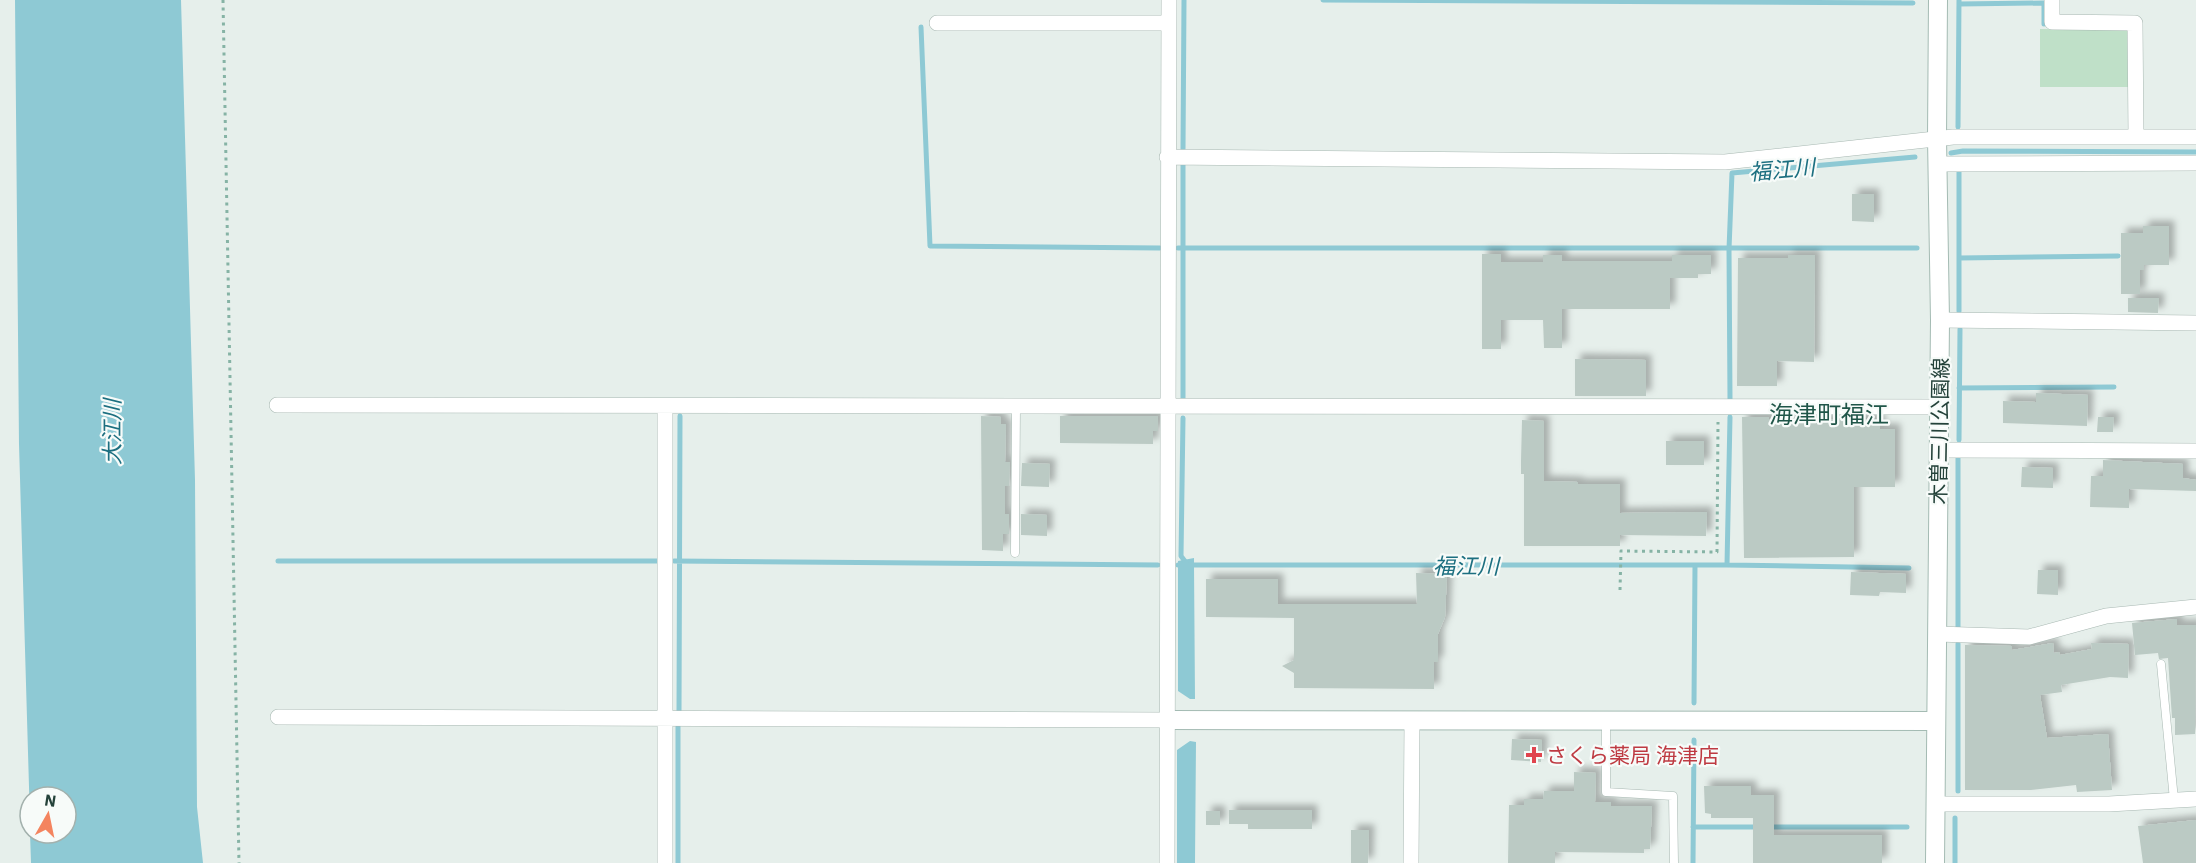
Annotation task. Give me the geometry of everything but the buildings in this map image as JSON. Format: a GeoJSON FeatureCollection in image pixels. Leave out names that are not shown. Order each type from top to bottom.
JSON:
{"type":"FeatureCollection","features":[{"type":"Feature","properties":{"kind":"main road","name":"木曽三川公園線"},"geometry":{"type":"LineString","coordinates":[[1935,863],[1940,320],[1937,138],[1938,0]]}},
{"type":"Feature","properties":{"kind":"main road"},"geometry":{"type":"LineString","coordinates":[[1167,720],[1936,721]]}},
{"type":"Feature","properties":{"kind":"street"},"geometry":{"type":"LineString","coordinates":[[1167,863],[1168,0]]}},
{"type":"Feature","properties":{"kind":"street"},"geometry":{"type":"LineString","coordinates":[[2052,0],[2052,22],[2135,22],[2136,137]]}},
{"type":"Feature","properties":{"kind":"street"},"geometry":{"type":"LineString","coordinates":[[937,22],[1168,23]]}},
{"type":"Feature","properties":{"kind":"street"},"geometry":{"type":"LineString","coordinates":[[1167,157],[1725,162],[1953,136],[2196,137]]}},
{"type":"Feature","properties":{"kind":"street"},"geometry":{"type":"LineString","coordinates":[[1938,164],[2196,163]]}},
{"type":"Feature","properties":{"kind":"street"},"geometry":{"type":"LineString","coordinates":[[1940,320],[2196,323]]}},
{"type":"Feature","properties":{"kind":"street"},"geometry":{"type":"LineString","coordinates":[[277,405],[1939,407]]}},
{"type":"Feature","properties":{"kind":"street"},"geometry":{"type":"LineString","coordinates":[[665,406],[665,863]]}},
{"type":"Feature","properties":{"kind":"street"},"geometry":{"type":"LineString","coordinates":[[1938,450],[2196,451]]}},
{"type":"Feature","properties":{"kind":"street"},"geometry":{"type":"LineString","coordinates":[[1937,634],[2029,637],[2106,616],[2196,607]]}},
{"type":"Feature","properties":{"kind":"street"},"geometry":{"type":"LineString","coordinates":[[278,717],[1167,720]]}},
{"type":"Feature","properties":{"kind":"street"},"geometry":{"type":"LineString","coordinates":[[1411,863],[1412,721]]}},
{"type":"Feature","properties":{"kind":"street"},"geometry":{"type":"LineString","coordinates":[[1935,804],[2109,804],[2196,799]]}},
{"type":"Feature","properties":{"kind":"lane"},"geometry":{"type":"LineString","coordinates":[[1015,553],[1016,405]]}},
{"type":"Feature","properties":{"kind":"lane"},"geometry":{"type":"LineString","coordinates":[[2162,664],[2174,800]]}},
{"type":"Feature","properties":{"kind":"lane"},"geometry":{"type":"LineString","coordinates":[[1606,720],[1605,792],[1673,796],[1674,863]]}},
{"type":"Feature","properties":{"kind":"path"},"geometry":{"type":"LineString","coordinates":[[223,0],[239,863]]}},
{"type":"Feature","properties":{"kind":"path"},"geometry":{"type":"LineString","coordinates":[[1620,590],[1620,551],[1717,552],[1718,407]]}},
{"type":"Feature","properties":{"kind":"green space"},"geometry":{"type":"Polygon","coordinates":[[[2040,29],[2130,30],[2130,87],[2040,87],[2040,29]]]}},
{"type":"Feature","properties":{"kind":"water","name":"大江川"},"geometry":{"type":"Polygon","coordinates":[[[15,0],[181,0],[195,480],[197,807],[203,863],[31,863],[30,845],[78,845],[78,785],[29,785],[19,444],[15,0]]]}},
{"type":"Feature","properties":{"kind":"water"},"geometry":{"type":"Polygon","coordinates":[[[1194,558],[1195,699],[1190,699],[1178,691],[1178,561],[1194,558]]]}},
{"type":"Feature","properties":{"kind":"water"},"geometry":{"type":"Polygon","coordinates":[[[1190,741],[1196,742],[1195,863],[1177,863],[1177,750],[1190,741]]]}},
{"type":"Feature","properties":{"kind":"waterway"},"geometry":{"type":"LineString","coordinates":[[1183,149],[1184,0]]}},
{"type":"Feature","properties":{"kind":"waterway"},"geometry":{"type":"LineString","coordinates":[[1323,0],[1913,3]]}},
{"type":"Feature","properties":{"kind":"waterway"},"geometry":{"type":"LineString","coordinates":[[1958,127],[1959,0]]}},
{"type":"Feature","properties":{"kind":"waterway"},"geometry":{"type":"LineString","coordinates":[[1959,4],[2044,3],[2044,24]]}},
{"type":"Feature","properties":{"kind":"waterway"},"geometry":{"type":"LineString","coordinates":[[921,27],[930,246],[1160,248]]}},
{"type":"Feature","properties":{"kind":"waterway","name":"福江川"},"geometry":{"type":"LineString","coordinates":[[1951,153],[1963,151],[2196,152]]}},
{"type":"Feature","properties":{"kind":"waterway","name":"福江川"},"geometry":{"type":"LineString","coordinates":[[1730,399],[1729,249],[1732,173],[1915,157]]}},
{"type":"Feature","properties":{"kind":"waterway"},"geometry":{"type":"LineString","coordinates":[[1183,165],[1183,398]]}},
{"type":"Feature","properties":{"kind":"waterway"},"geometry":{"type":"LineString","coordinates":[[1959,171],[1959,311]]}},
{"type":"Feature","properties":{"kind":"waterway"},"geometry":{"type":"LineString","coordinates":[[1178,248],[1917,248]]}},
{"type":"Feature","properties":{"kind":"waterway"},"geometry":{"type":"LineString","coordinates":[[1959,258],[2118,256]]}},
{"type":"Feature","properties":{"kind":"waterway"},"geometry":{"type":"LineString","coordinates":[[1959,440],[1960,329]]}},
{"type":"Feature","properties":{"kind":"waterway"},"geometry":{"type":"LineString","coordinates":[[1959,388],[2114,387]]}},
{"type":"Feature","properties":{"kind":"waterway"},"geometry":{"type":"LineString","coordinates":[[679,711],[680,416]]}},
{"type":"Feature","properties":{"kind":"waterway","name":"福江川"},"geometry":{"type":"LineString","coordinates":[[1178,565],[1727,565],[1730,417]]}},
{"type":"Feature","properties":{"kind":"waterway"},"geometry":{"type":"LineString","coordinates":[[1183,418],[1181,556],[1187,564]]}},
{"type":"Feature","properties":{"kind":"waterway"},"geometry":{"type":"LineString","coordinates":[[1958,458],[1958,629]]}},
{"type":"Feature","properties":{"kind":"waterway"},"geometry":{"type":"LineString","coordinates":[[278,561],[658,561]]}},
{"type":"Feature","properties":{"kind":"waterway"},"geometry":{"type":"LineString","coordinates":[[674,561],[1158,565]]}},
{"type":"Feature","properties":{"kind":"waterway"},"geometry":{"type":"LineString","coordinates":[[1694,703],[1695,565]]}},
{"type":"Feature","properties":{"kind":"waterway"},"geometry":{"type":"LineString","coordinates":[[1727,565],[1909,568]]}},
{"type":"Feature","properties":{"kind":"waterway"},"geometry":{"type":"LineString","coordinates":[[1958,644],[1958,791]]}},
{"type":"Feature","properties":{"kind":"waterway"},"geometry":{"type":"LineString","coordinates":[[678,727],[678,863]]}},
{"type":"Feature","properties":{"kind":"waterway"},"geometry":{"type":"LineString","coordinates":[[1693,863],[1694,740]]}},
{"type":"Feature","properties":{"kind":"waterway"},"geometry":{"type":"LineString","coordinates":[[1955,818],[1955,863]]}},
{"type":"Feature","properties":{"kind":"waterway"},"geometry":{"type":"LineString","coordinates":[[1693,827],[1759,827]]}},
{"type":"Feature","properties":{"kind":"waterway"},"geometry":{"type":"LineString","coordinates":[[1768,827],[1907,827]]}},
{"type":"Feature","properties":{"kind":"place","name":"さくら薬局 海津店"},"geometry":{"type":"Point","coordinates":[1534,755]}},
{"type":"Feature","properties":{"kind":"district","name":"海津町福江"},"geometry":{"type":"Point","coordinates":[1829,414]}}]}
